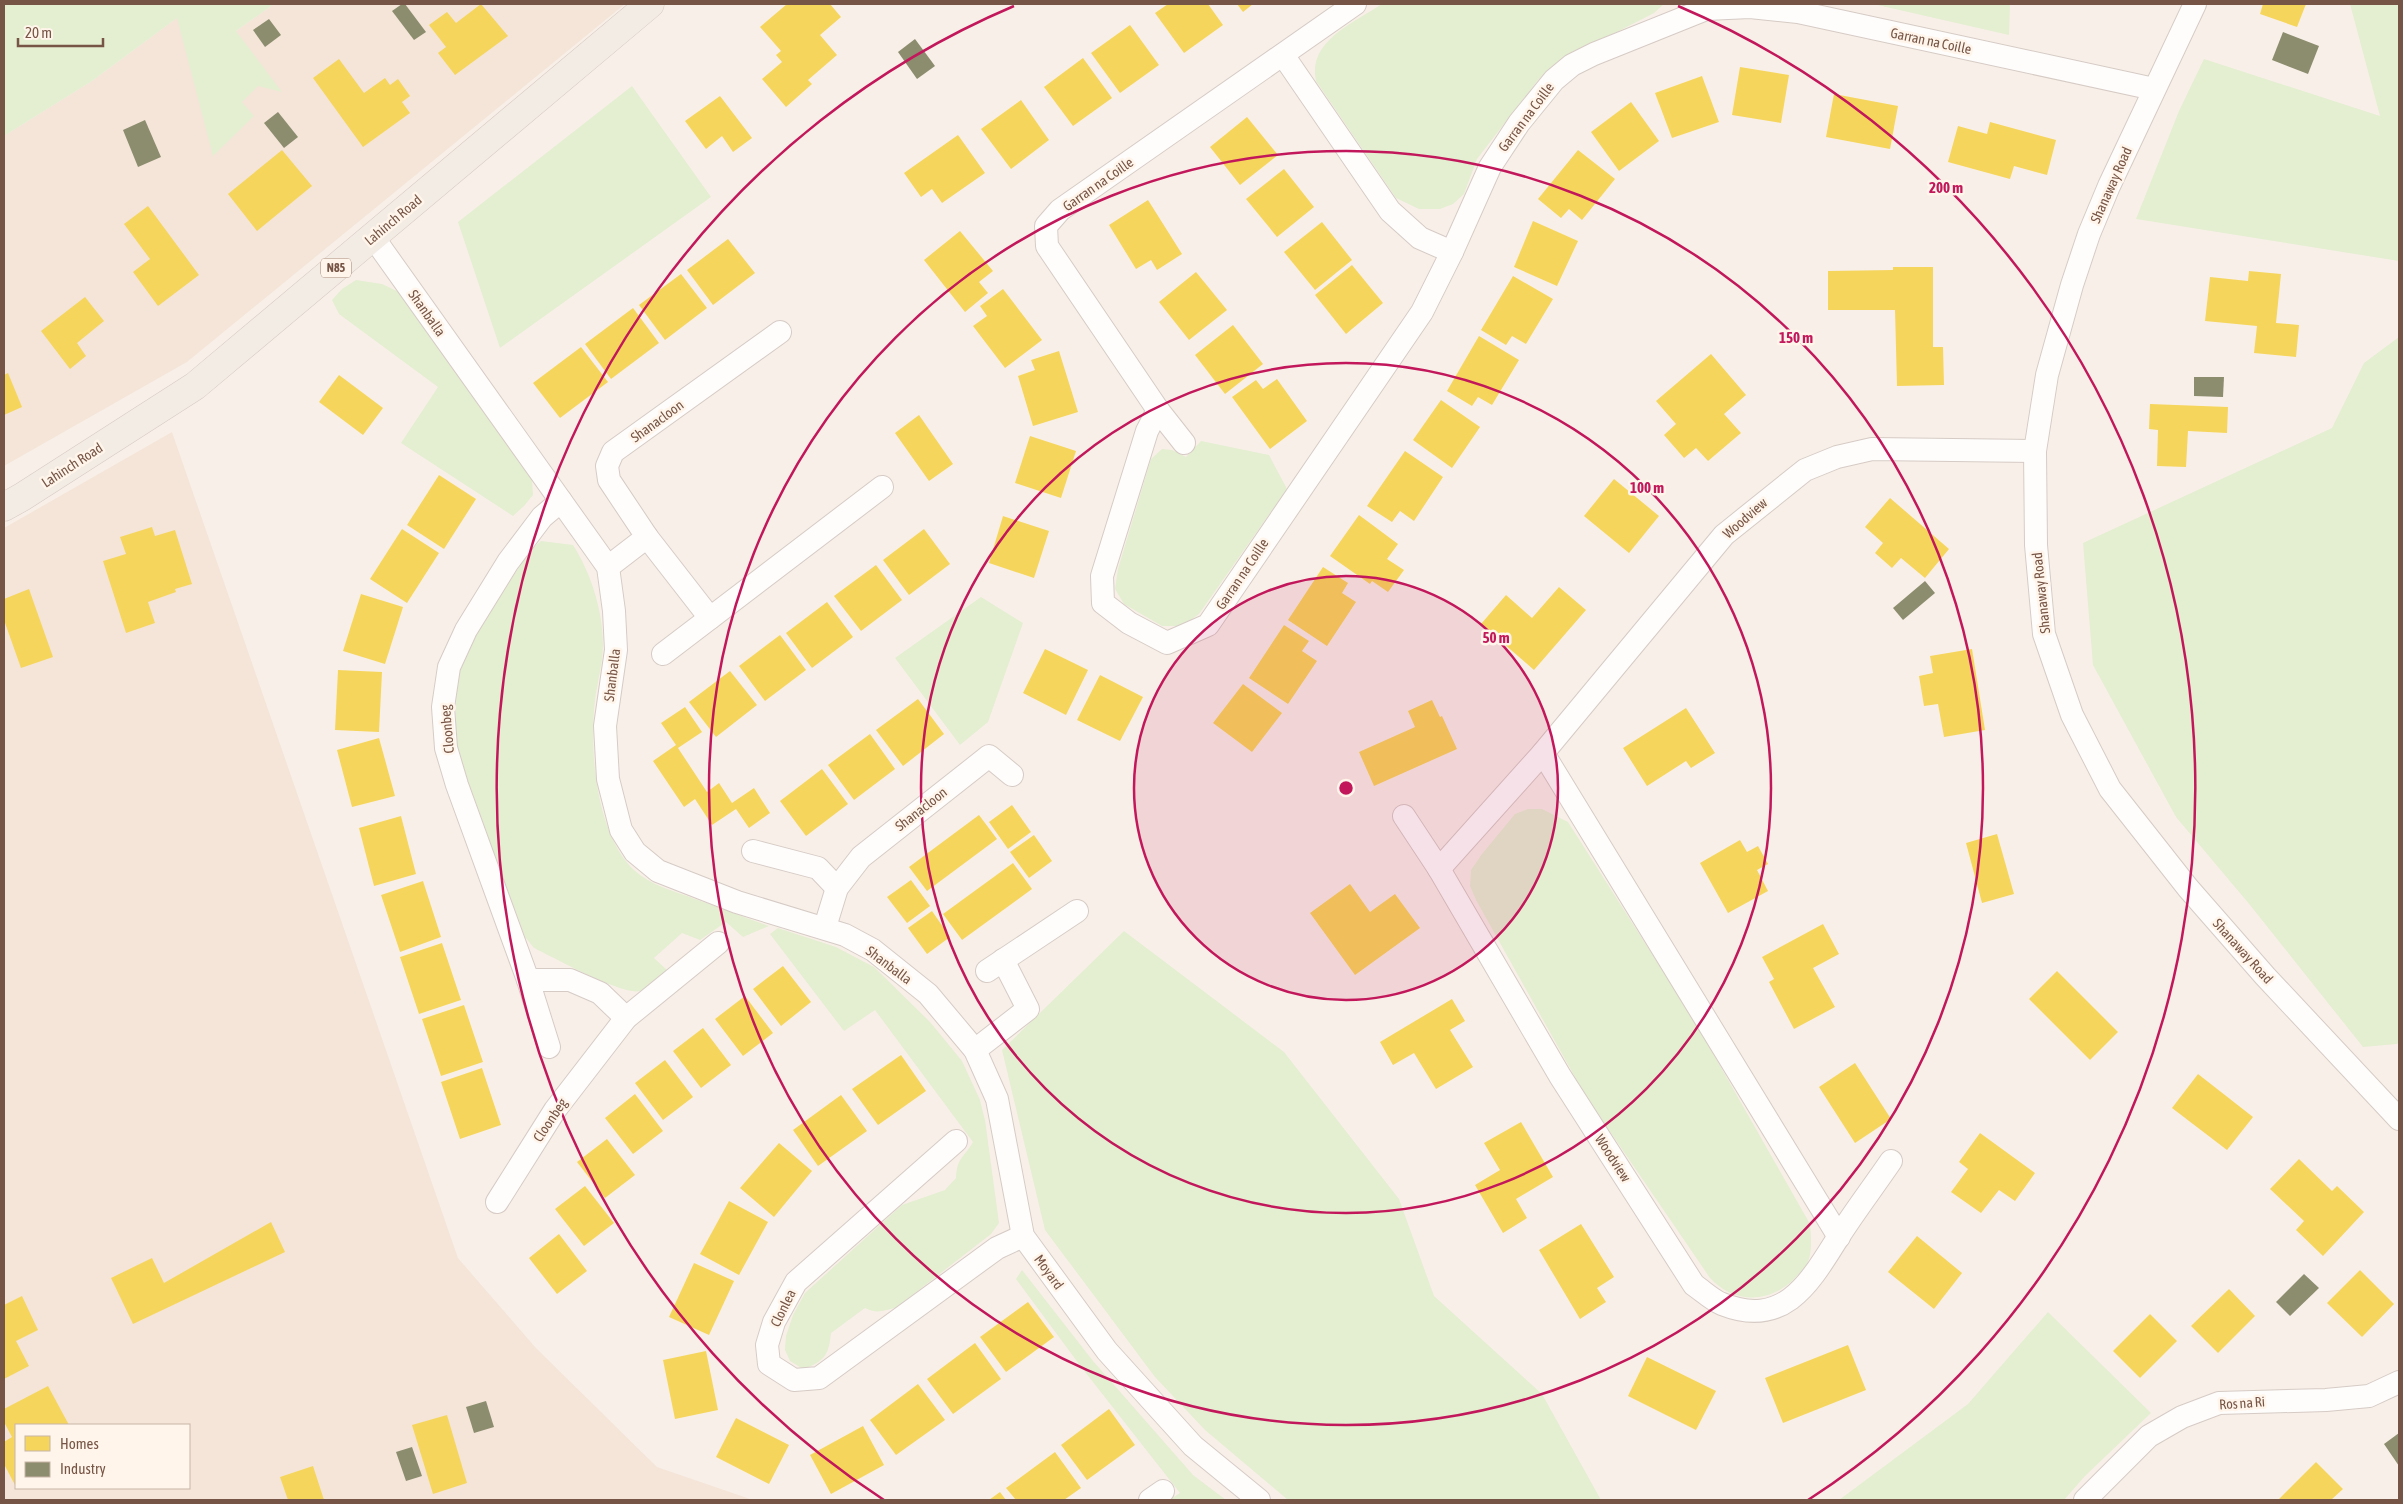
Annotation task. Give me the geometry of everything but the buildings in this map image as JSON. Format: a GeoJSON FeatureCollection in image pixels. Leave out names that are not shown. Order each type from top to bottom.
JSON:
{"type":"FeatureCollection","features":[{"type":"Feature","properties":{"kind":"main road","name":"Lahinch Road"},"geometry":{"type":"LineString","coordinates":[[4,507],[22,498],[195,386],[650,4]]}},
{"type":"Feature","properties":{"kind":"street","name":"Garran na Coille"},"geometry":{"type":"LineString","coordinates":[[1184,443],[1158,410],[1047,246],[1046,226],[1060,210],[1355,4]]}},
{"type":"Feature","properties":{"kind":"street","name":"Shanaway Road"},"geometry":{"type":"LineString","coordinates":[[2195,4],[2109,186],[2072,285],[2047,374],[2035,451],[2036,545],[2044,634],[2072,715],[2110,789],[2195,896],[2265,976],[2399,1119]]}},
{"type":"Feature","properties":{"kind":"street","name":"Garran na Coille"},"geometry":{"type":"LineString","coordinates":[[1158,410],[1146,431],[1102,576],[1103,603],[1129,623],[1167,643],[1208,625],[1422,312],[1452,252],[1490,167],[1519,123],[1554,80],[1572,65],[1707,6],[1798,12],[2154,90]]}},
{"type":"Feature","properties":{"kind":"street"},"geometry":{"type":"LineString","coordinates":[[1283,55],[1390,211],[1420,238],[1452,252]]}},
{"type":"Feature","properties":{"kind":"street","name":"Shanballa"},"geometry":{"type":"LineString","coordinates":[[373,237],[608,567],[614,611],[616,650],[605,726],[608,778],[621,830],[635,852],[658,871],[737,902],[825,927],[873,950],[928,994]]}},
{"type":"Feature","properties":{"kind":"street","name":"Shanacloon"},"geometry":{"type":"LineString","coordinates":[[710,618],[648,537],[609,480],[607,466],[613,452],[780,332]]}},
{"type":"Feature","properties":{"kind":"street","name":"Woodview"},"geometry":{"type":"LineString","coordinates":[[1439,869],[1543,753],[1724,536],[1805,470],[1837,457],[1872,449],[2035,451]]}},
{"type":"Feature","properties":{"kind":"street"},"geometry":{"type":"LineString","coordinates":[[663,654],[882,487]]}},
{"type":"Feature","properties":{"kind":"street","name":"Cloonbeg"},"geometry":{"type":"LineString","coordinates":[[549,1047],[528,980],[457,785],[446,748],[443,707],[449,667],[466,630],[508,562],[542,517],[561,501]]}},
{"type":"Feature","properties":{"kind":"street"},"geometry":{"type":"LineString","coordinates":[[608,567],[648,537]]}},
{"type":"Feature","properties":{"kind":"street"},"geometry":{"type":"LineString","coordinates":[[1543,753],[1839,1237]]}},
{"type":"Feature","properties":{"kind":"street","name":"Shanacloon"},"geometry":{"type":"LineString","coordinates":[[825,927],[837,888],[861,857],[989,756],[1012,775]]}},
{"type":"Feature","properties":{"kind":"street","name":"Woodview"},"geometry":{"type":"LineString","coordinates":[[1404,816],[1439,869],[1560,1076],[1694,1285],[1721,1304],[1752,1312],[1777,1307],[1802,1291],[1822,1267],[1839,1237],[1891,1161]]}},
{"type":"Feature","properties":{"kind":"street"},"geometry":{"type":"LineString","coordinates":[[753,851],[818,868],[837,888]]}},
{"type":"Feature","properties":{"kind":"street"},"geometry":{"type":"LineString","coordinates":[[975,1050],[1028,1009],[995,965],[1077,911]]}},
{"type":"Feature","properties":{"kind":"street","name":"Cloonbeg"},"geometry":{"type":"LineString","coordinates":[[497,1202],[555,1110],[626,1018],[718,943]]}},
{"type":"Feature","properties":{"kind":"street"},"geometry":{"type":"LineString","coordinates":[[528,980],[570,980],[600,994],[626,1018]]}},
{"type":"Feature","properties":{"kind":"street","name":"Moyard"},"geometry":{"type":"LineString","coordinates":[[928,994],[975,1050],[997,1099],[1023,1236],[1107,1351],[1193,1446],[1259,1500]]}},
{"type":"Feature","properties":{"kind":"street","name":"Clonlea"},"geometry":{"type":"LineString","coordinates":[[956,1141],[796,1282],[774,1322],[767,1345],[769,1364],[794,1380],[819,1378],[997,1248],[1023,1236]]}},
{"type":"Feature","properties":{"kind":"street","name":"Ros na Ri"},"geometry":{"type":"LineString","coordinates":[[2085,1500],[2149,1436],[2182,1417],[2219,1402],[2326,1400],[2369,1396],[2399,1382]]}},
{"type":"Feature","properties":{"kind":"shaded area"},"geometry":{"type":"Polygon","coordinates":[[[274,4],[625,4],[187,362],[4,466],[4,136],[92,81],[177,18],[236,31],[274,4]]]}},
{"type":"Feature","properties":{"kind":"shaded area"},"geometry":{"type":"Polygon","coordinates":[[[172,432],[458,1258],[536,1348],[657,1467],[753,1500],[4,1500],[4,528],[172,432]]]}},
{"type":"Feature","properties":{"kind":"green space"},"geometry":{"type":"Polygon","coordinates":[[[4,4],[274,4],[236,31],[282,92],[258,86],[242,102],[254,116],[213,156],[177,18],[92,81],[4,136],[4,4]]]}},
{"type":"Feature","properties":{"kind":"green space"},"geometry":{"type":"Polygon","coordinates":[[[1382,4],[1664,4],[1654,13],[1568,57],[1538,80],[1477,159],[1464,194],[1453,204],[1440,209],[1419,209],[1396,198],[1316,81],[1315,67],[1319,55],[1326,44],[1335,34],[1382,4]]]}},
{"type":"Feature","properties":{"kind":"green space"},"geometry":{"type":"Polygon","coordinates":[[[1873,4],[2010,4],[2009,35],[1873,4]]]}},
{"type":"Feature","properties":{"kind":"green space"},"geometry":{"type":"Polygon","coordinates":[[[2350,4],[2399,4],[2399,261],[2136,219],[2179,111],[2204,59],[2380,116],[2350,4]]]}},
{"type":"Feature","properties":{"kind":"green space"},"geometry":{"type":"Polygon","coordinates":[[[632,86],[711,197],[500,348],[458,222],[632,86]]]}},
{"type":"Feature","properties":{"kind":"green space"},"geometry":{"type":"Polygon","coordinates":[[[356,280],[382,284],[399,292],[532,480],[533,495],[513,516],[401,443],[438,387],[339,314],[332,300],[342,289],[356,280]]]}},
{"type":"Feature","properties":{"kind":"green space"},"geometry":{"type":"Polygon","coordinates":[[[2399,337],[2399,1042],[2397,1044],[2363,1047],[2250,905],[2176,817],[2093,665],[2083,543],[2332,428],[2364,363],[2399,337]]]}},
{"type":"Feature","properties":{"kind":"green space"},"geometry":{"type":"Polygon","coordinates":[[[1201,441],[1269,455],[1287,489],[1199,614],[1182,626],[1162,626],[1124,604],[1115,589],[1118,569],[1151,459],[1162,449],[1172,450],[1186,457],[1201,441]]]}},
{"type":"Feature","properties":{"kind":"green space"},"geometry":{"type":"Polygon","coordinates":[[[541,541],[573,545],[595,593],[601,619],[603,645],[593,721],[595,767],[603,814],[621,854],[634,870],[655,884],[769,926],[743,937],[726,922],[700,940],[682,933],[654,958],[667,970],[652,985],[640,991],[619,988],[588,975],[534,948],[525,937],[458,754],[455,733],[457,679],[468,643],[530,551],[541,541]]]}},
{"type":"Feature","properties":{"kind":"green space"},"geometry":{"type":"Polygon","coordinates":[[[981,597],[1023,623],[988,722],[960,745],[895,658],[981,597]]]}},
{"type":"Feature","properties":{"kind":"green space"},"geometry":{"type":"Polygon","coordinates":[[[1528,809],[1542,809],[1568,822],[1694,1020],[1810,1224],[1811,1251],[1806,1266],[1785,1287],[1775,1293],[1752,1298],[1741,1296],[1730,1293],[1710,1278],[1585,1095],[1476,900],[1470,886],[1471,870],[1515,814],[1528,809]]]}},
{"type":"Feature","properties":{"kind":"green space"},"geometry":{"type":"Polygon","coordinates":[[[778,928],[836,947],[874,967],[930,1022],[962,1061],[980,1100],[985,1120],[999,1223],[991,1234],[897,1307],[885,1311],[865,1308],[831,1333],[829,1347],[824,1357],[816,1364],[803,1369],[790,1361],[785,1350],[786,1336],[793,1315],[805,1293],[902,1205],[945,1190],[956,1178],[959,1162],[973,1142],[875,1010],[844,1031],[770,934],[778,928]]]}},
{"type":"Feature","properties":{"kind":"green space"},"geometry":{"type":"Polygon","coordinates":[[[1124,931],[1284,1052],[1399,1199],[1434,1296],[1542,1394],[1601,1500],[1288,1500],[1205,1430],[1155,1377],[1045,1230],[1002,1050],[1124,931]]]}},
{"type":"Feature","properties":{"kind":"green space"},"geometry":{"type":"Polygon","coordinates":[[[1022,1270],[1093,1361],[1193,1475],[1226,1500],[1169,1500],[1180,1493],[1082,1368],[1016,1279],[1022,1270]]]}},
{"type":"Feature","properties":{"kind":"green space"},"geometry":{"type":"Polygon","coordinates":[[[2048,1312],[2151,1413],[2085,1476],[2064,1500],[1839,1500],[1968,1404],[2048,1312]]]}}]}
